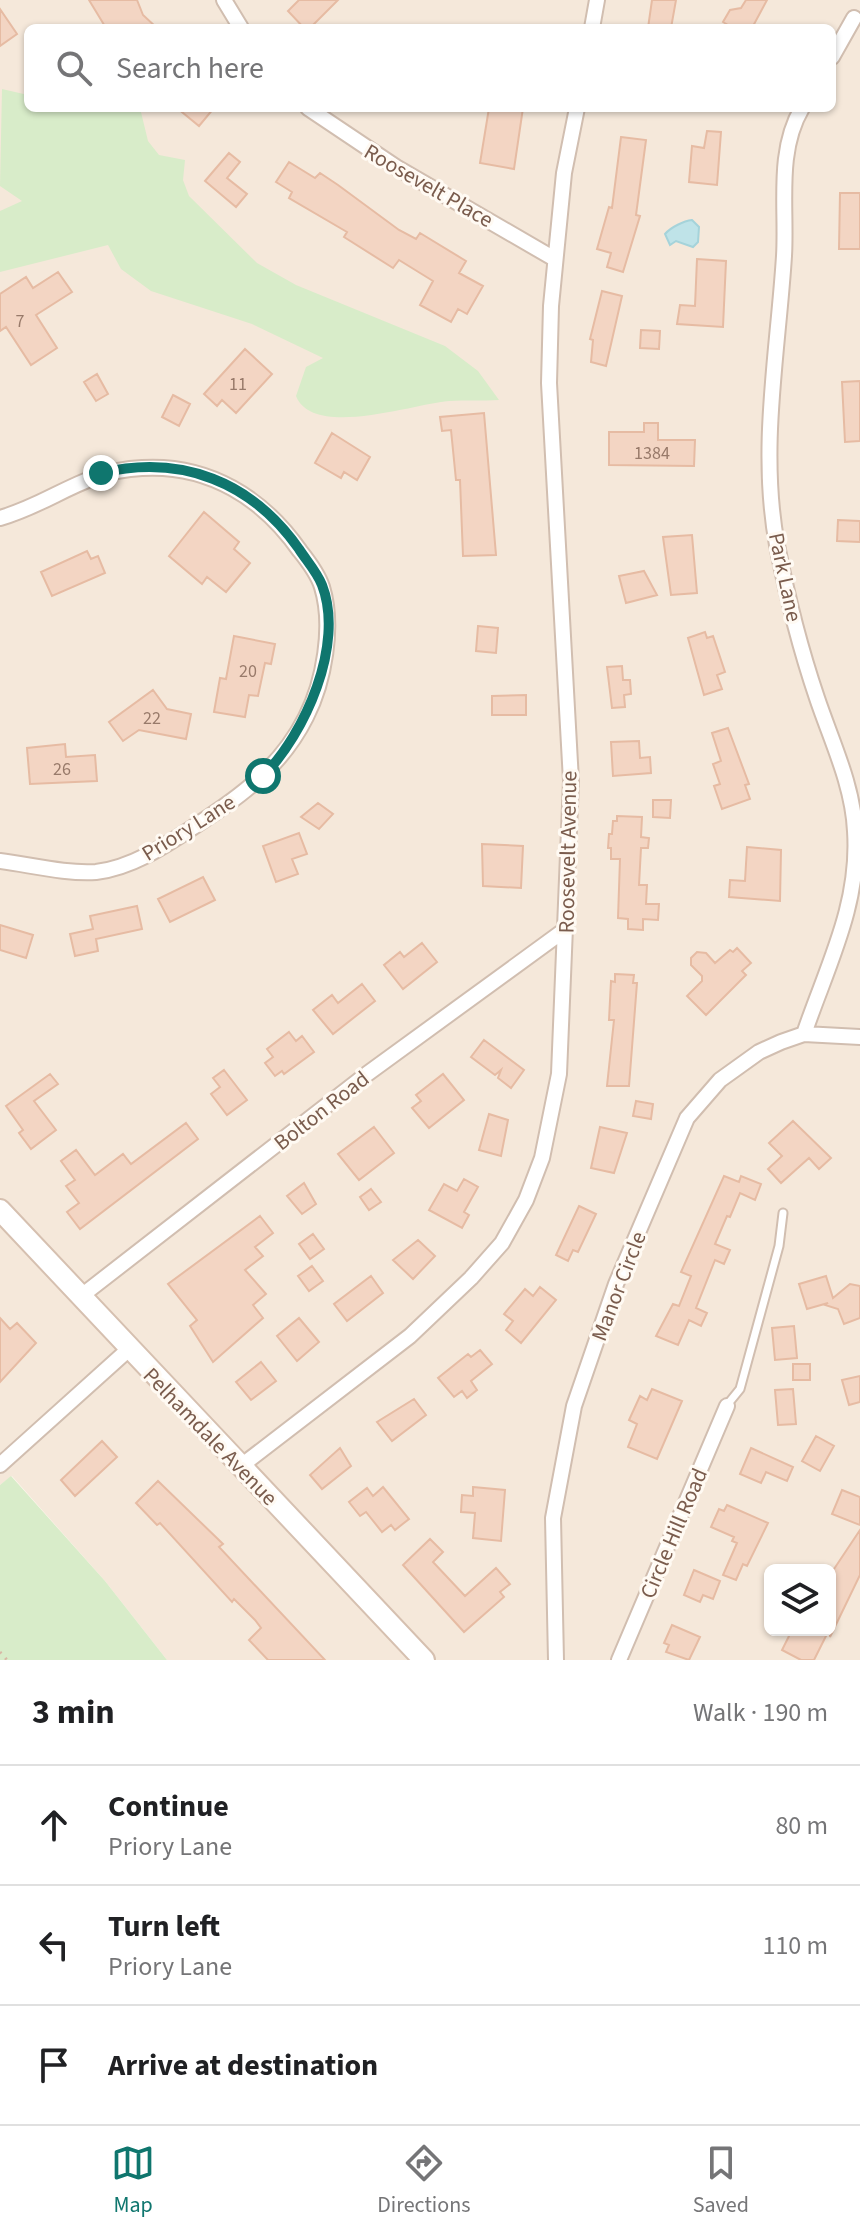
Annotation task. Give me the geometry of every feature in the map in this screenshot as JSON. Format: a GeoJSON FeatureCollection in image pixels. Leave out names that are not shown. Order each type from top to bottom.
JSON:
{"type":"FeatureCollection","features":[{"type":"Feature","properties":{"kind":"street"},"geometry":{"type":"LineString","coordinates":[[224,0],[239,24]]}},
{"type":"Feature","properties":{"kind":"street"},"geometry":{"type":"LineString","coordinates":[[593,24],[597,0]]}},
{"type":"Feature","properties":{"kind":"street"},"geometry":{"type":"LineString","coordinates":[[836,50],[854,18]]}},
{"type":"Feature","properties":{"kind":"street","name":"Roosevelt Place"},"geometry":{"type":"LineString","coordinates":[[314,112],[396,167],[553,258]]}},
{"type":"Feature","properties":{"kind":"street","name":"Roosevelt Avenue"},"geometry":{"type":"LineString","coordinates":[[241,1466],[410,1336],[502,1243],[526,1200],[542,1158],[559,1074],[571,781],[549,383],[553,258],[564,173],[576,112]]}},
{"type":"Feature","properties":{"kind":"street","name":"Park Lane"},"geometry":{"type":"LineString","coordinates":[[800,112],[794,122],[784,181],[785,238],[770,413],[770,481],[777,544],[792,611],[843,771],[855,828],[855,869],[849,905],[839,944],[804,1034]]}},
{"type":"Feature","properties":{"kind":"street","name":"Priory Lane"},"geometry":{"type":"LineString","coordinates":[[0,518],[90,476],[115,470],[174,469],[221,481],[258,502],[290,536],[322,585],[326,621],[319,682],[306,718],[277,762],[230,803],[154,851],[119,867],[95,872],[0,861]]}},
{"type":"Feature","properties":{"kind":"street","name":"Bolton Road"},"geometry":{"type":"LineString","coordinates":[[80,1297],[367,1074],[566,929]]}},
{"type":"Feature","properties":{"kind":"street","name":"Manor Circle"},"geometry":{"type":"LineString","coordinates":[[556,1660],[553,1549],[559,1472],[574,1406],[616,1284],[687,1118],[734,1069],[759,1052],[804,1034],[860,1037]]}},
{"type":"Feature","properties":{"kind":"street","name":"Pelhamdale Avenue"},"geometry":{"type":"LineString","coordinates":[[0,1210],[424,1660]]}},
{"type":"Feature","properties":{"kind":"street"},"geometry":{"type":"LineString","coordinates":[[0,1465],[129,1349]]}},
{"type":"Feature","properties":{"kind":"street","name":"Circle Hill Road"},"geometry":{"type":"LineString","coordinates":[[619,1660],[727,1406]]}},
{"type":"Feature","properties":{"kind":"lane"},"geometry":{"type":"LineString","coordinates":[[727,1406],[740,1389],[779,1246],[783,1213]]}},
{"type":"Feature","properties":{"kind":"path"},"geometry":{"type":"LineString","coordinates":[[0,1652],[7,1660]]}},
{"type":"Feature","properties":{"kind":"shaded area"},"geometry":{"type":"Polygon","coordinates":[[[0,0],[860,0],[860,1660],[167,1660],[105,1581],[12,1476],[0,1485],[0,0]]]}},
{"type":"Feature","properties":{"kind":"green space"},"geometry":{"type":"Polygon","coordinates":[[[2,89],[24,94],[24,112],[141,112],[148,141],[159,155],[185,160],[183,180],[189,196],[257,263],[296,285],[445,346],[478,371],[499,400],[449,401],[365,416],[322,415],[306,409],[296,396],[306,367],[323,358],[252,324],[151,291],[121,269],[108,245],[0,272],[0,211],[22,201],[0,186],[2,89]]]}},
{"type":"Feature","properties":{"kind":"green space"},"geometry":{"type":"Polygon","coordinates":[[[11,1476],[105,1581],[167,1660],[0,1660],[0,1485],[11,1476]]]}},
{"type":"Feature","properties":{"kind":"water"},"geometry":{"type":"Polygon","coordinates":[[[692,220],[699,227],[698,242],[693,247],[676,241],[670,245],[665,234],[692,220]]]}},
{"type":"Feature","properties":{"kind":"building"},"geometry":{"type":"Polygon","coordinates":[[[89,0],[137,0],[143,15],[153,24],[104,24],[89,0]]]}},
{"type":"Feature","properties":{"kind":"building"},"geometry":{"type":"Polygon","coordinates":[[[299,0],[338,0],[314,24],[300,24],[288,11],[299,0]]]}},
{"type":"Feature","properties":{"kind":"building"},"geometry":{"type":"Polygon","coordinates":[[[652,0],[676,0],[672,24],[649,24],[652,0]]]}},
{"type":"Feature","properties":{"kind":"building"},"geometry":{"type":"Polygon","coordinates":[[[746,0],[767,0],[754,24],[723,22],[730,10],[741,8],[746,0]]]}},
{"type":"Feature","properties":{"kind":"building"},"geometry":{"type":"Polygon","coordinates":[[[0,9],[17,34],[0,46],[0,9]]]}},
{"type":"Feature","properties":{"kind":"building"},"geometry":{"type":"Polygon","coordinates":[[[182,112],[211,112],[199,126],[182,112]]]}},
{"type":"Feature","properties":{"kind":"building"},"geometry":{"type":"Polygon","coordinates":[[[488,112],[522,112],[514,169],[480,163],[488,112]]]}},
{"type":"Feature","properties":{"kind":"building"},"geometry":{"type":"Polygon","coordinates":[[[707,131],[721,132],[717,185],[689,182],[692,146],[704,148],[707,131]]]}},
{"type":"Feature","properties":{"kind":"building"},"geometry":{"type":"Polygon","coordinates":[[[621,137],[646,140],[636,215],[640,216],[623,272],[607,267],[611,253],[597,249],[609,207],[612,208],[621,137]]]}},
{"type":"Feature","properties":{"kind":"building"},"geometry":{"type":"Polygon","coordinates":[[[229,153],[240,162],[227,178],[247,194],[236,207],[205,181],[229,153]]]}},
{"type":"Feature","properties":{"kind":"building"},"geometry":{"type":"Polygon","coordinates":[[[289,162],[315,178],[320,173],[399,230],[416,239],[420,233],[466,261],[459,273],[483,286],[467,314],[458,309],[451,322],[420,305],[433,281],[399,260],[393,268],[344,237],[347,232],[289,198],[292,192],[276,182],[289,162]]]}},
{"type":"Feature","properties":{"kind":"building"},"geometry":{"type":"Polygon","coordinates":[[[840,193],[860,193],[860,249],[839,249],[840,193]]]}},
{"type":"Feature","properties":{"kind":"building"},"geometry":{"type":"Polygon","coordinates":[[[697,259],[726,261],[723,327],[677,324],[680,305],[695,306],[697,259]]]}},
{"type":"Feature","properties":{"kind":"building"},"geometry":{"type":"Polygon","coordinates":[[[58,272],[72,292],[36,315],[57,348],[31,365],[6,327],[0,331],[0,294],[26,277],[33,288],[58,272]]]}},
{"type":"Feature","properties":{"kind":"building"},"geometry":{"type":"Polygon","coordinates":[[[602,291],[622,296],[606,366],[591,362],[593,340],[590,339],[602,291]]]}},
{"type":"Feature","properties":{"kind":"building"},"geometry":{"type":"Polygon","coordinates":[[[641,330],[660,331],[659,349],[640,348],[641,330]]]}},
{"type":"Feature","properties":{"kind":"building"},"geometry":{"type":"Polygon","coordinates":[[[245,349],[272,374],[236,413],[222,400],[217,406],[204,394],[245,349]]]}},
{"type":"Feature","properties":{"kind":"building"},"geometry":{"type":"Polygon","coordinates":[[[97,374],[108,394],[96,401],[84,382],[97,374]]]}},
{"type":"Feature","properties":{"kind":"building"},"geometry":{"type":"Polygon","coordinates":[[[860,381],[860,441],[845,442],[842,382],[860,381]]]}},
{"type":"Feature","properties":{"kind":"building"},"geometry":{"type":"Polygon","coordinates":[[[173,395],[190,404],[179,426],[162,417],[173,395]]]}},
{"type":"Feature","properties":{"kind":"building"},"geometry":{"type":"Polygon","coordinates":[[[484,413],[496,555],[463,556],[460,480],[456,480],[451,430],[442,431],[440,417],[484,413]]]}},
{"type":"Feature","properties":{"kind":"building"},"geometry":{"type":"Polygon","coordinates":[[[644,423],[658,423],[658,440],[695,440],[694,466],[609,465],[609,432],[644,432],[644,423]]]}},
{"type":"Feature","properties":{"kind":"building"},"geometry":{"type":"Polygon","coordinates":[[[332,433],[370,457],[357,480],[344,472],[341,478],[315,463],[332,433]]]}},
{"type":"Feature","properties":{"kind":"building"},"geometry":{"type":"Polygon","coordinates":[[[204,512],[239,542],[234,549],[250,563],[226,592],[207,577],[202,584],[169,556],[204,512]]]}},
{"type":"Feature","properties":{"kind":"building"},"geometry":{"type":"Polygon","coordinates":[[[838,520],[860,521],[860,542],[837,541],[838,520]]]}},
{"type":"Feature","properties":{"kind":"building"},"geometry":{"type":"Polygon","coordinates":[[[692,535],[697,593],[671,595],[663,537],[692,535]]]}},
{"type":"Feature","properties":{"kind":"building"},"geometry":{"type":"Polygon","coordinates":[[[87,551],[91,559],[98,556],[105,573],[52,596],[41,572],[87,551]]]}},
{"type":"Feature","properties":{"kind":"building"},"geometry":{"type":"Polygon","coordinates":[[[644,571],[657,595],[626,603],[619,576],[644,571]]]}},
{"type":"Feature","properties":{"kind":"building"},"geometry":{"type":"Polygon","coordinates":[[[478,626],[498,628],[496,653],[476,651],[478,626]]]}},
{"type":"Feature","properties":{"kind":"building"},"geometry":{"type":"Polygon","coordinates":[[[705,632],[707,638],[713,636],[725,672],[717,675],[722,689],[704,695],[688,638],[705,632]]]}},
{"type":"Feature","properties":{"kind":"building"},"geometry":{"type":"Polygon","coordinates":[[[234,636],[275,644],[271,664],[265,663],[258,696],[249,695],[245,717],[214,712],[220,678],[226,679],[234,636]]]}},
{"type":"Feature","properties":{"kind":"building"},"geometry":{"type":"Polygon","coordinates":[[[622,666],[623,680],[630,680],[631,694],[624,695],[625,707],[612,708],[607,667],[622,666]]]}},
{"type":"Feature","properties":{"kind":"building"},"geometry":{"type":"Polygon","coordinates":[[[153,690],[167,709],[191,714],[186,739],[139,730],[123,741],[109,722],[153,690]]]}},
{"type":"Feature","properties":{"kind":"building"},"geometry":{"type":"Polygon","coordinates":[[[526,695],[526,715],[492,715],[492,696],[526,695]]]}},
{"type":"Feature","properties":{"kind":"building"},"geometry":{"type":"Polygon","coordinates":[[[728,728],[749,784],[745,785],[750,799],[722,809],[714,786],[720,784],[713,764],[721,761],[712,733],[728,728]]]}},
{"type":"Feature","properties":{"kind":"building"},"geometry":{"type":"Polygon","coordinates":[[[639,741],[640,758],[650,757],[651,773],[613,776],[611,742],[639,741]]]}},
{"type":"Feature","properties":{"kind":"building"},"geometry":{"type":"Polygon","coordinates":[[[65,744],[66,757],[95,755],[97,781],[30,784],[27,748],[65,744]]]}},
{"type":"Feature","properties":{"kind":"building"},"geometry":{"type":"Polygon","coordinates":[[[653,800],[671,800],[670,818],[653,817],[653,800]]]}},
{"type":"Feature","properties":{"kind":"building"},"geometry":{"type":"Polygon","coordinates":[[[318,803],[333,814],[319,829],[301,817],[318,803]]]}},
{"type":"Feature","properties":{"kind":"building"},"geometry":{"type":"Polygon","coordinates":[[[617,816],[642,817],[641,837],[649,838],[648,848],[641,848],[639,885],[647,885],[646,904],[659,904],[658,920],[643,919],[643,930],[628,929],[628,919],[618,918],[620,859],[611,859],[611,848],[608,848],[609,834],[612,834],[613,821],[617,821],[617,816]]]}},
{"type":"Feature","properties":{"kind":"building"},"geometry":{"type":"Polygon","coordinates":[[[299,833],[307,854],[292,859],[298,874],[276,882],[263,846],[299,833]]]}},
{"type":"Feature","properties":{"kind":"building"},"geometry":{"type":"Polygon","coordinates":[[[482,844],[523,846],[521,888],[483,886],[482,844]]]}},
{"type":"Feature","properties":{"kind":"building"},"geometry":{"type":"Polygon","coordinates":[[[747,847],[781,850],[780,901],[729,897],[730,880],[745,881],[747,847]]]}},
{"type":"Feature","properties":{"kind":"building"},"geometry":{"type":"Polygon","coordinates":[[[203,877],[215,900],[170,922],[158,899],[203,877]]]}},
{"type":"Feature","properties":{"kind":"building"},"geometry":{"type":"Polygon","coordinates":[[[137,906],[142,929],[96,939],[98,951],[75,956],[70,934],[93,929],[90,916],[137,906]]]}},
{"type":"Feature","properties":{"kind":"building"},"geometry":{"type":"Polygon","coordinates":[[[0,925],[33,935],[26,958],[0,950],[0,925]]]}},
{"type":"Feature","properties":{"kind":"building"},"geometry":{"type":"Polygon","coordinates":[[[422,943],[437,962],[403,989],[384,965],[400,952],[404,957],[422,943]]]}},
{"type":"Feature","properties":{"kind":"building"},"geometry":{"type":"Polygon","coordinates":[[[737,948],[751,963],[742,971],[746,975],[706,1015],[687,996],[702,981],[702,976],[691,965],[691,958],[697,952],[706,953],[715,963],[737,948]]]}},
{"type":"Feature","properties":{"kind":"building"},"geometry":{"type":"Polygon","coordinates":[[[615,974],[634,975],[633,983],[637,983],[629,1086],[607,1086],[614,1020],[609,1020],[611,981],[615,982],[615,974]]]}},
{"type":"Feature","properties":{"kind":"building"},"geometry":{"type":"Polygon","coordinates":[[[362,984],[375,1001],[333,1034],[313,1010],[332,995],[338,1003],[362,984]]]}},
{"type":"Feature","properties":{"kind":"building"},"geometry":{"type":"Polygon","coordinates":[[[289,1032],[296,1041],[302,1036],[314,1052],[284,1074],[282,1071],[275,1076],[265,1063],[273,1057],[267,1049],[289,1032]]]}},
{"type":"Feature","properties":{"kind":"building"},"geometry":{"type":"Polygon","coordinates":[[[484,1040],[524,1070],[511,1088],[498,1078],[501,1070],[495,1075],[471,1057],[484,1040]]]}},
{"type":"Feature","properties":{"kind":"building"},"geometry":{"type":"Polygon","coordinates":[[[224,1070],[247,1100],[227,1115],[211,1094],[220,1087],[213,1078],[224,1070]]]}},
{"type":"Feature","properties":{"kind":"building"},"geometry":{"type":"Polygon","coordinates":[[[50,1074],[58,1084],[34,1101],[56,1130],[31,1149],[19,1133],[23,1130],[6,1106],[50,1074]]]}},
{"type":"Feature","properties":{"kind":"building"},"geometry":{"type":"Polygon","coordinates":[[[443,1074],[464,1100],[429,1128],[412,1108],[421,1101],[416,1095],[443,1074]]]}},
{"type":"Feature","properties":{"kind":"building"},"geometry":{"type":"Polygon","coordinates":[[[636,1101],[653,1104],[651,1119],[633,1116],[636,1101]]]}},
{"type":"Feature","properties":{"kind":"building"},"geometry":{"type":"Polygon","coordinates":[[[489,1114],[508,1120],[501,1156],[479,1150],[489,1114]]]}},
{"type":"Feature","properties":{"kind":"building"},"geometry":{"type":"Polygon","coordinates":[[[793,1121],[831,1158],[819,1169],[809,1158],[781,1183],[768,1169],[782,1156],[769,1143],[793,1121]]]}},
{"type":"Feature","properties":{"kind":"building"},"geometry":{"type":"Polygon","coordinates":[[[186,1123],[198,1139],[80,1229],[67,1212],[79,1203],[66,1186],[75,1180],[61,1161],[76,1150],[95,1175],[123,1154],[131,1164],[186,1123]]]}},
{"type":"Feature","properties":{"kind":"building"},"geometry":{"type":"Polygon","coordinates":[[[374,1127],[394,1153],[359,1180],[338,1154],[374,1127]]]}},
{"type":"Feature","properties":{"kind":"building"},"geometry":{"type":"Polygon","coordinates":[[[600,1127],[627,1133],[614,1173],[591,1168],[600,1127]]]}},
{"type":"Feature","properties":{"kind":"building"},"geometry":{"type":"Polygon","coordinates":[[[724,1176],[739,1182],[741,1176],[761,1184],[755,1200],[740,1193],[730,1217],[727,1216],[715,1244],[730,1250],[724,1264],[715,1260],[696,1308],[707,1313],[701,1326],[689,1320],[678,1345],[656,1336],[673,1304],[679,1306],[691,1276],[681,1272],[724,1176]]]}},
{"type":"Feature","properties":{"kind":"building"},"geometry":{"type":"Polygon","coordinates":[[[464,1179],[478,1187],[464,1212],[469,1215],[462,1228],[429,1210],[444,1184],[457,1191],[464,1179]]]}},
{"type":"Feature","properties":{"kind":"building"},"geometry":{"type":"Polygon","coordinates":[[[304,1183],[316,1204],[302,1214],[287,1196],[304,1183]]]}},
{"type":"Feature","properties":{"kind":"building"},"geometry":{"type":"Polygon","coordinates":[[[371,1189],[381,1202],[369,1210],[360,1197],[371,1189]]]}},
{"type":"Feature","properties":{"kind":"building"},"geometry":{"type":"Polygon","coordinates":[[[579,1206],[596,1214],[578,1252],[573,1250],[568,1261],[556,1255],[579,1206]]]}},
{"type":"Feature","properties":{"kind":"building"},"geometry":{"type":"Polygon","coordinates":[[[260,1216],[273,1233],[255,1247],[263,1256],[245,1270],[266,1294],[253,1305],[263,1318],[213,1362],[190,1326],[197,1320],[168,1284],[260,1216]]]}},
{"type":"Feature","properties":{"kind":"building"},"geometry":{"type":"Polygon","coordinates":[[[313,1234],[324,1249],[310,1259],[299,1244],[313,1234]]]}},
{"type":"Feature","properties":{"kind":"building"},"geometry":{"type":"Polygon","coordinates":[[[418,1240],[435,1256],[413,1279],[393,1260],[418,1240]]]}},
{"type":"Feature","properties":{"kind":"building"},"geometry":{"type":"Polygon","coordinates":[[[312,1266],[323,1281],[309,1291],[298,1276],[312,1266]]]}},
{"type":"Feature","properties":{"kind":"building"},"geometry":{"type":"Polygon","coordinates":[[[371,1276],[383,1293],[347,1321],[334,1304],[371,1276]]]}},
{"type":"Feature","properties":{"kind":"building"},"geometry":{"type":"Polygon","coordinates":[[[826,1276],[833,1298],[850,1284],[860,1286],[860,1318],[844,1324],[838,1309],[825,1305],[828,1303],[807,1309],[799,1284],[826,1276]]]}},
{"type":"Feature","properties":{"kind":"building"},"geometry":{"type":"Polygon","coordinates":[[[540,1287],[556,1300],[521,1343],[506,1330],[513,1321],[504,1314],[525,1289],[533,1296],[540,1287]]]}},
{"type":"Feature","properties":{"kind":"building"},"geometry":{"type":"Polygon","coordinates":[[[0,1318],[10,1329],[17,1323],[36,1343],[0,1382],[0,1318]]]}},
{"type":"Feature","properties":{"kind":"building"},"geometry":{"type":"Polygon","coordinates":[[[299,1318],[319,1342],[297,1361],[277,1336],[299,1318]]]}},
{"type":"Feature","properties":{"kind":"building"},"geometry":{"type":"Polygon","coordinates":[[[794,1326],[797,1358],[775,1360],[772,1328],[794,1326]]]}},
{"type":"Feature","properties":{"kind":"building"},"geometry":{"type":"Polygon","coordinates":[[[480,1350],[492,1364],[471,1381],[477,1390],[467,1398],[462,1391],[454,1397],[438,1378],[468,1354],[471,1357],[480,1350]]]}},
{"type":"Feature","properties":{"kind":"building"},"geometry":{"type":"Polygon","coordinates":[[[261,1362],[276,1381],[251,1400],[236,1382],[261,1362]]]}},
{"type":"Feature","properties":{"kind":"building"},"geometry":{"type":"Polygon","coordinates":[[[793,1364],[810,1364],[810,1380],[793,1380],[793,1364]]]}},
{"type":"Feature","properties":{"kind":"building"},"geometry":{"type":"Polygon","coordinates":[[[860,1376],[860,1402],[849,1405],[842,1380],[860,1376]]]}},
{"type":"Feature","properties":{"kind":"building"},"geometry":{"type":"Polygon","coordinates":[[[652,1389],[682,1401],[657,1459],[628,1447],[637,1424],[629,1420],[640,1396],[647,1400],[652,1389]]]}},
{"type":"Feature","properties":{"kind":"building"},"geometry":{"type":"Polygon","coordinates":[[[793,1389],[796,1424],[778,1425],[775,1390],[793,1389]]]}},
{"type":"Feature","properties":{"kind":"building"},"geometry":{"type":"Polygon","coordinates":[[[414,1399],[426,1415],[392,1441],[377,1422],[414,1399]]]}},
{"type":"Feature","properties":{"kind":"building"},"geometry":{"type":"Polygon","coordinates":[[[816,1436],[834,1446],[820,1471],[802,1461],[816,1436]]]}},
{"type":"Feature","properties":{"kind":"building"},"geometry":{"type":"Polygon","coordinates":[[[102,1441],[117,1457],[75,1496],[61,1480],[102,1441]]]}},
{"type":"Feature","properties":{"kind":"building"},"geometry":{"type":"Polygon","coordinates":[[[340,1448],[351,1466],[322,1489],[310,1475],[340,1448]]]}},
{"type":"Feature","properties":{"kind":"building"},"geometry":{"type":"Polygon","coordinates":[[[751,1448],[793,1467],[787,1481],[766,1472],[761,1483],[740,1474],[751,1448]]]}},
{"type":"Feature","properties":{"kind":"building"},"geometry":{"type":"Polygon","coordinates":[[[158,1481],[223,1544],[219,1547],[325,1660],[268,1660],[249,1640],[261,1628],[255,1620],[234,1599],[232,1602],[160,1523],[157,1525],[136,1503],[158,1481]]]}},
{"type":"Feature","properties":{"kind":"building"},"geometry":{"type":"Polygon","coordinates":[[[383,1487],[409,1519],[395,1530],[391,1525],[382,1532],[366,1512],[360,1516],[349,1502],[367,1488],[373,1496],[383,1487]]]}},
{"type":"Feature","properties":{"kind":"building"},"geometry":{"type":"Polygon","coordinates":[[[473,1487],[505,1490],[501,1541],[473,1538],[475,1513],[461,1512],[462,1495],[473,1496],[473,1487]]]}},
{"type":"Feature","properties":{"kind":"building"},"geometry":{"type":"Polygon","coordinates":[[[842,1490],[860,1497],[860,1525],[832,1514],[842,1490]]]}},
{"type":"Feature","properties":{"kind":"building"},"geometry":{"type":"Polygon","coordinates":[[[727,1505],[768,1523],[747,1566],[743,1564],[736,1580],[723,1575],[737,1543],[732,1541],[734,1537],[711,1527],[719,1509],[724,1511],[727,1505]]]}},
{"type":"Feature","properties":{"kind":"building"},"geometry":{"type":"Polygon","coordinates":[[[860,1530],[860,1575],[836,1625],[836,1566],[860,1530]]]}},
{"type":"Feature","properties":{"kind":"building"},"geometry":{"type":"Polygon","coordinates":[[[430,1539],[443,1552],[433,1562],[465,1596],[496,1568],[510,1584],[500,1592],[504,1597],[464,1632],[403,1565],[430,1539]]]}},
{"type":"Feature","properties":{"kind":"building"},"geometry":{"type":"Polygon","coordinates":[[[694,1570],[720,1581],[713,1599],[703,1595],[700,1602],[684,1595],[694,1570]]]}},
{"type":"Feature","properties":{"kind":"building"},"geometry":{"type":"Polygon","coordinates":[[[672,1625],[700,1637],[689,1660],[666,1652],[669,1645],[664,1643],[672,1625]]]}},
{"type":"Feature","properties":{"kind":"building"},"geometry":{"type":"Polygon","coordinates":[[[789,1636],[826,1636],[814,1660],[801,1660],[782,1650],[789,1636]]]}},
{"type":"Feature","properties":{"kind":"route"},"geometry":{"type":"LineString","coordinates":[[101,473],[145,467],[174,469],[221,481],[239,490],[276,519],[322,585],[326,621],[319,682],[306,718],[290,746],[263,776]]}}]}
